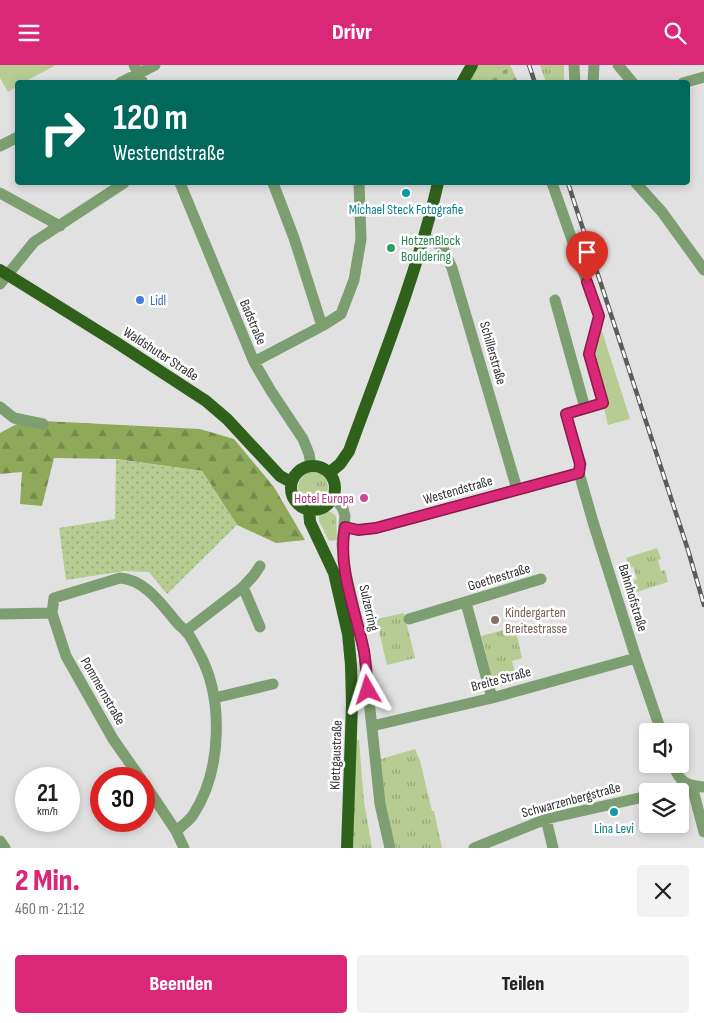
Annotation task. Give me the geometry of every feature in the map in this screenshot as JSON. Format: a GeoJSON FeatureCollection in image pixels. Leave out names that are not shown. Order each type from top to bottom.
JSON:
{"type":"FeatureCollection","features":[{"type":"Feature","properties":{"kind":"main road"},"geometry":{"type":"LineString","coordinates":[[464,80],[472,65]]}},
{"type":"Feature","properties":{"kind":"main road"},"geometry":{"type":"LineString","coordinates":[[329,473],[340,464],[349,451],[392,333],[424,237],[437,185]]}},
{"type":"Feature","properties":{"kind":"main road","name":"Waldshuter Straße"},"geometry":{"type":"LineString","coordinates":[[3,276],[114,341],[206,401],[226,419],[280,476],[291,482]]}},
{"type":"Feature","properties":{"kind":"main road"},"geometry":{"type":"LineString","coordinates":[[311,466],[322,468],[329,473],[335,485],[333,498],[324,507],[309,510],[300,507],[294,501],[290,493],[291,482],[299,470],[311,466]]}},
{"type":"Feature","properties":{"kind":"main road","name":"Klettgaustraße"},"geometry":{"type":"LineString","coordinates":[[309,510],[310,522],[334,573],[348,634],[352,704],[347,848]]}},
{"type":"Feature","properties":{"kind":"street"},"geometry":{"type":"LineString","coordinates":[[125,80],[154,65]]}},
{"type":"Feature","properties":{"kind":"street"},"geometry":{"type":"LineString","coordinates":[[574,65],[575,80]]}},
{"type":"Feature","properties":{"kind":"street"},"geometry":{"type":"LineString","coordinates":[[593,80],[594,65]]}},
{"type":"Feature","properties":{"kind":"street"},"geometry":{"type":"LineString","coordinates":[[618,65],[630,80]]}},
{"type":"Feature","properties":{"kind":"street"},"geometry":{"type":"LineString","coordinates":[[690,81],[704,77]]}},
{"type":"Feature","properties":{"kind":"street"},"geometry":{"type":"LineString","coordinates":[[0,146],[15,138]]}},
{"type":"Feature","properties":{"kind":"street"},"geometry":{"type":"LineString","coordinates":[[3,276],[34,242],[121,185]]}},
{"type":"Feature","properties":{"kind":"street","name":"Badstraße"},"geometry":{"type":"LineString","coordinates":[[181,185],[254,362],[303,439],[311,466]]}},
{"type":"Feature","properties":{"kind":"street"},"geometry":{"type":"LineString","coordinates":[[274,185],[294,238],[322,326]]}},
{"type":"Feature","properties":{"kind":"street"},"geometry":{"type":"LineString","coordinates":[[254,362],[341,314],[354,280],[361,239],[358,185]]}},
{"type":"Feature","properties":{"kind":"street"},"geometry":{"type":"LineString","coordinates":[[553,185],[599,316],[589,354],[603,403],[566,414],[580,464],[579,473]]}},
{"type":"Feature","properties":{"kind":"street"},"geometry":{"type":"LineString","coordinates":[[638,185],[662,212],[704,270]]}},
{"type":"Feature","properties":{"kind":"street"},"geometry":{"type":"LineString","coordinates":[[0,193],[60,226]]}},
{"type":"Feature","properties":{"kind":"street","name":"Schillerstraße"},"geometry":{"type":"LineString","coordinates":[[424,237],[442,246],[452,268],[517,489]]}},
{"type":"Feature","properties":{"kind":"street"},"geometry":{"type":"LineString","coordinates":[[555,300],[585,408]]}},
{"type":"Feature","properties":{"kind":"street"},"geometry":{"type":"LineString","coordinates":[[0,407],[14,418],[43,424]]}},
{"type":"Feature","properties":{"kind":"street","name":"Westendstraße"},"geometry":{"type":"LineString","coordinates":[[345,527],[358,530],[376,528],[579,473]]}},
{"type":"Feature","properties":{"kind":"street","name":"Bahnhofstraße"},"geometry":{"type":"LineString","coordinates":[[579,473],[636,658],[658,723]]}},
{"type":"Feature","properties":{"kind":"street","name":"Sulzerring"},"geometry":{"type":"LineString","coordinates":[[333,498],[343,509],[345,527],[342,544],[345,569],[364,653],[380,804],[390,848]]}},
{"type":"Feature","properties":{"kind":"street"},"geometry":{"type":"LineString","coordinates":[[176,831],[192,817],[204,794],[216,755],[214,698],[206,666],[187,630],[242,587],[260,566]]}},
{"type":"Feature","properties":{"kind":"street","name":"Pommernstraße"},"geometry":{"type":"LineString","coordinates":[[133,767],[114,739],[66,655],[52,613],[54,598],[120,578],[131,579],[142,584],[179,625],[187,630]]}},
{"type":"Feature","properties":{"kind":"street","name":"Goethestraße"},"geometry":{"type":"LineString","coordinates":[[409,619],[541,579]]}},
{"type":"Feature","properties":{"kind":"street"},"geometry":{"type":"LineString","coordinates":[[242,587],[260,627]]}},
{"type":"Feature","properties":{"kind":"street","name":"Goethestraße"},"geometry":{"type":"LineString","coordinates":[[466,603],[492,698]]}},
{"type":"Feature","properties":{"kind":"street"},"geometry":{"type":"LineString","coordinates":[[0,614],[52,613]]}},
{"type":"Feature","properties":{"kind":"street","name":"Breite Straße"},"geometry":{"type":"LineString","coordinates":[[372,726],[492,698],[636,658]]}},
{"type":"Feature","properties":{"kind":"street"},"geometry":{"type":"LineString","coordinates":[[214,698],[273,684]]}},
{"type":"Feature","properties":{"kind":"street"},"geometry":{"type":"LineString","coordinates":[[676,773],[678,777],[692,787],[704,832]]}},
{"type":"Feature","properties":{"kind":"street"},"geometry":{"type":"LineString","coordinates":[[689,788],[704,787]]}},
{"type":"Feature","properties":{"kind":"street","name":"Schwarzenbergstraße"},"geometry":{"type":"LineString","coordinates":[[474,848],[546,819],[639,798]]}},
{"type":"Feature","properties":{"kind":"street"},"geometry":{"type":"LineString","coordinates":[[155,800],[176,831],[184,848]]}},
{"type":"Feature","properties":{"kind":"street"},"geometry":{"type":"LineString","coordinates":[[546,819],[553,848]]}},
{"type":"Feature","properties":{"kind":"street"},"geometry":{"type":"LineString","coordinates":[[0,841],[5,848]]}},
{"type":"Feature","properties":{"kind":"green space"},"geometry":{"type":"Polygon","coordinates":[[[0,65],[56,65],[28,80],[15,80],[15,87],[8,92],[0,78],[0,65]]]}},
{"type":"Feature","properties":{"kind":"green space"},"geometry":{"type":"Polygon","coordinates":[[[477,65],[510,65],[511,67],[482,80],[470,80],[477,65]]]}},
{"type":"Feature","properties":{"kind":"green space"},"geometry":{"type":"Polygon","coordinates":[[[540,65],[564,65],[564,80],[545,80],[540,65]]]}},
{"type":"Feature","properties":{"kind":"green space"},"geometry":{"type":"Polygon","coordinates":[[[511,67],[517,80],[480,80],[511,67]]]}},
{"type":"Feature","properties":{"kind":"green space"},"geometry":{"type":"Polygon","coordinates":[[[601,328],[630,419],[608,425],[589,354],[601,328]]]}},
{"type":"Feature","properties":{"kind":"green space"},"geometry":{"type":"Polygon","coordinates":[[[24,420],[200,429],[234,439],[274,487],[305,540],[276,543],[237,525],[202,471],[116,459],[54,458],[42,506],[20,504],[22,472],[0,474],[0,433],[24,420]]]}},
{"type":"Feature","properties":{"kind":"green space"},"geometry":{"type":"Polygon","coordinates":[[[116,459],[202,471],[237,525],[167,594],[149,572],[125,571],[66,580],[59,528],[115,519],[116,459]]]}},
{"type":"Feature","properties":{"kind":"green space"},"geometry":{"type":"Polygon","coordinates":[[[313,472],[319,473],[327,481],[327,493],[319,501],[313,502],[307,501],[299,493],[298,487],[299,481],[307,473],[313,472]]]}},
{"type":"Feature","properties":{"kind":"green space"},"geometry":{"type":"Polygon","coordinates":[[[325,511],[331,512],[336,516],[337,540],[329,541],[319,521],[319,515],[325,511]]]}},
{"type":"Feature","properties":{"kind":"green space"},"geometry":{"type":"Polygon","coordinates":[[[657,548],[661,559],[658,560],[661,571],[665,570],[668,582],[637,592],[633,581],[637,579],[633,567],[629,568],[626,558],[657,548]]]}},
{"type":"Feature","properties":{"kind":"green space"},"geometry":{"type":"Polygon","coordinates":[[[404,613],[415,658],[387,665],[376,619],[404,613]]]}},
{"type":"Feature","properties":{"kind":"green space"},"geometry":{"type":"Polygon","coordinates":[[[515,627],[522,658],[512,661],[517,682],[495,687],[481,636],[515,627]]]}},
{"type":"Feature","properties":{"kind":"green space"},"geometry":{"type":"Polygon","coordinates":[[[353,739],[359,740],[364,802],[372,848],[352,848],[353,739]]]}},
{"type":"Feature","properties":{"kind":"green space"},"geometry":{"type":"Polygon","coordinates":[[[415,749],[420,761],[432,811],[434,811],[442,848],[396,848],[387,819],[378,760],[415,749]]]}},
{"type":"Feature","properties":{"kind":"railway"},"geometry":{"type":"LineString","coordinates":[[529,65],[534,80]]}},
{"type":"Feature","properties":{"kind":"railway"},"geometry":{"type":"LineString","coordinates":[[569,185],[688,550],[704,605]]}},
{"type":"Feature","properties":{"kind":"place","name":"Michael Steck Fotografie"},"geometry":{"type":"Point","coordinates":[406,193]}},
{"type":"Feature","properties":{"kind":"place","name":"HotzenBlock Bouldering"},"geometry":{"type":"Point","coordinates":[391,248]}},
{"type":"Feature","properties":{"kind":"place","name":"Lidl"},"geometry":{"type":"Point","coordinates":[140,300]}},
{"type":"Feature","properties":{"kind":"place","name":"Hotel Europa"},"geometry":{"type":"Point","coordinates":[364,498]}},
{"type":"Feature","properties":{"kind":"place","name":"Kindergarten Breitestrasse"},"geometry":{"type":"Point","coordinates":[495,620]}},
{"type":"Feature","properties":{"kind":"place","name":"Lina Levi"},"geometry":{"type":"Point","coordinates":[614,812]}},
{"type":"Feature","properties":{"kind":"route"},"geometry":{"type":"LineString","coordinates":[[368,690],[364,653],[345,569],[342,544],[345,527],[358,530],[376,528],[579,473],[580,464],[566,414],[603,403],[589,354],[599,316],[587,282]]}}]}
